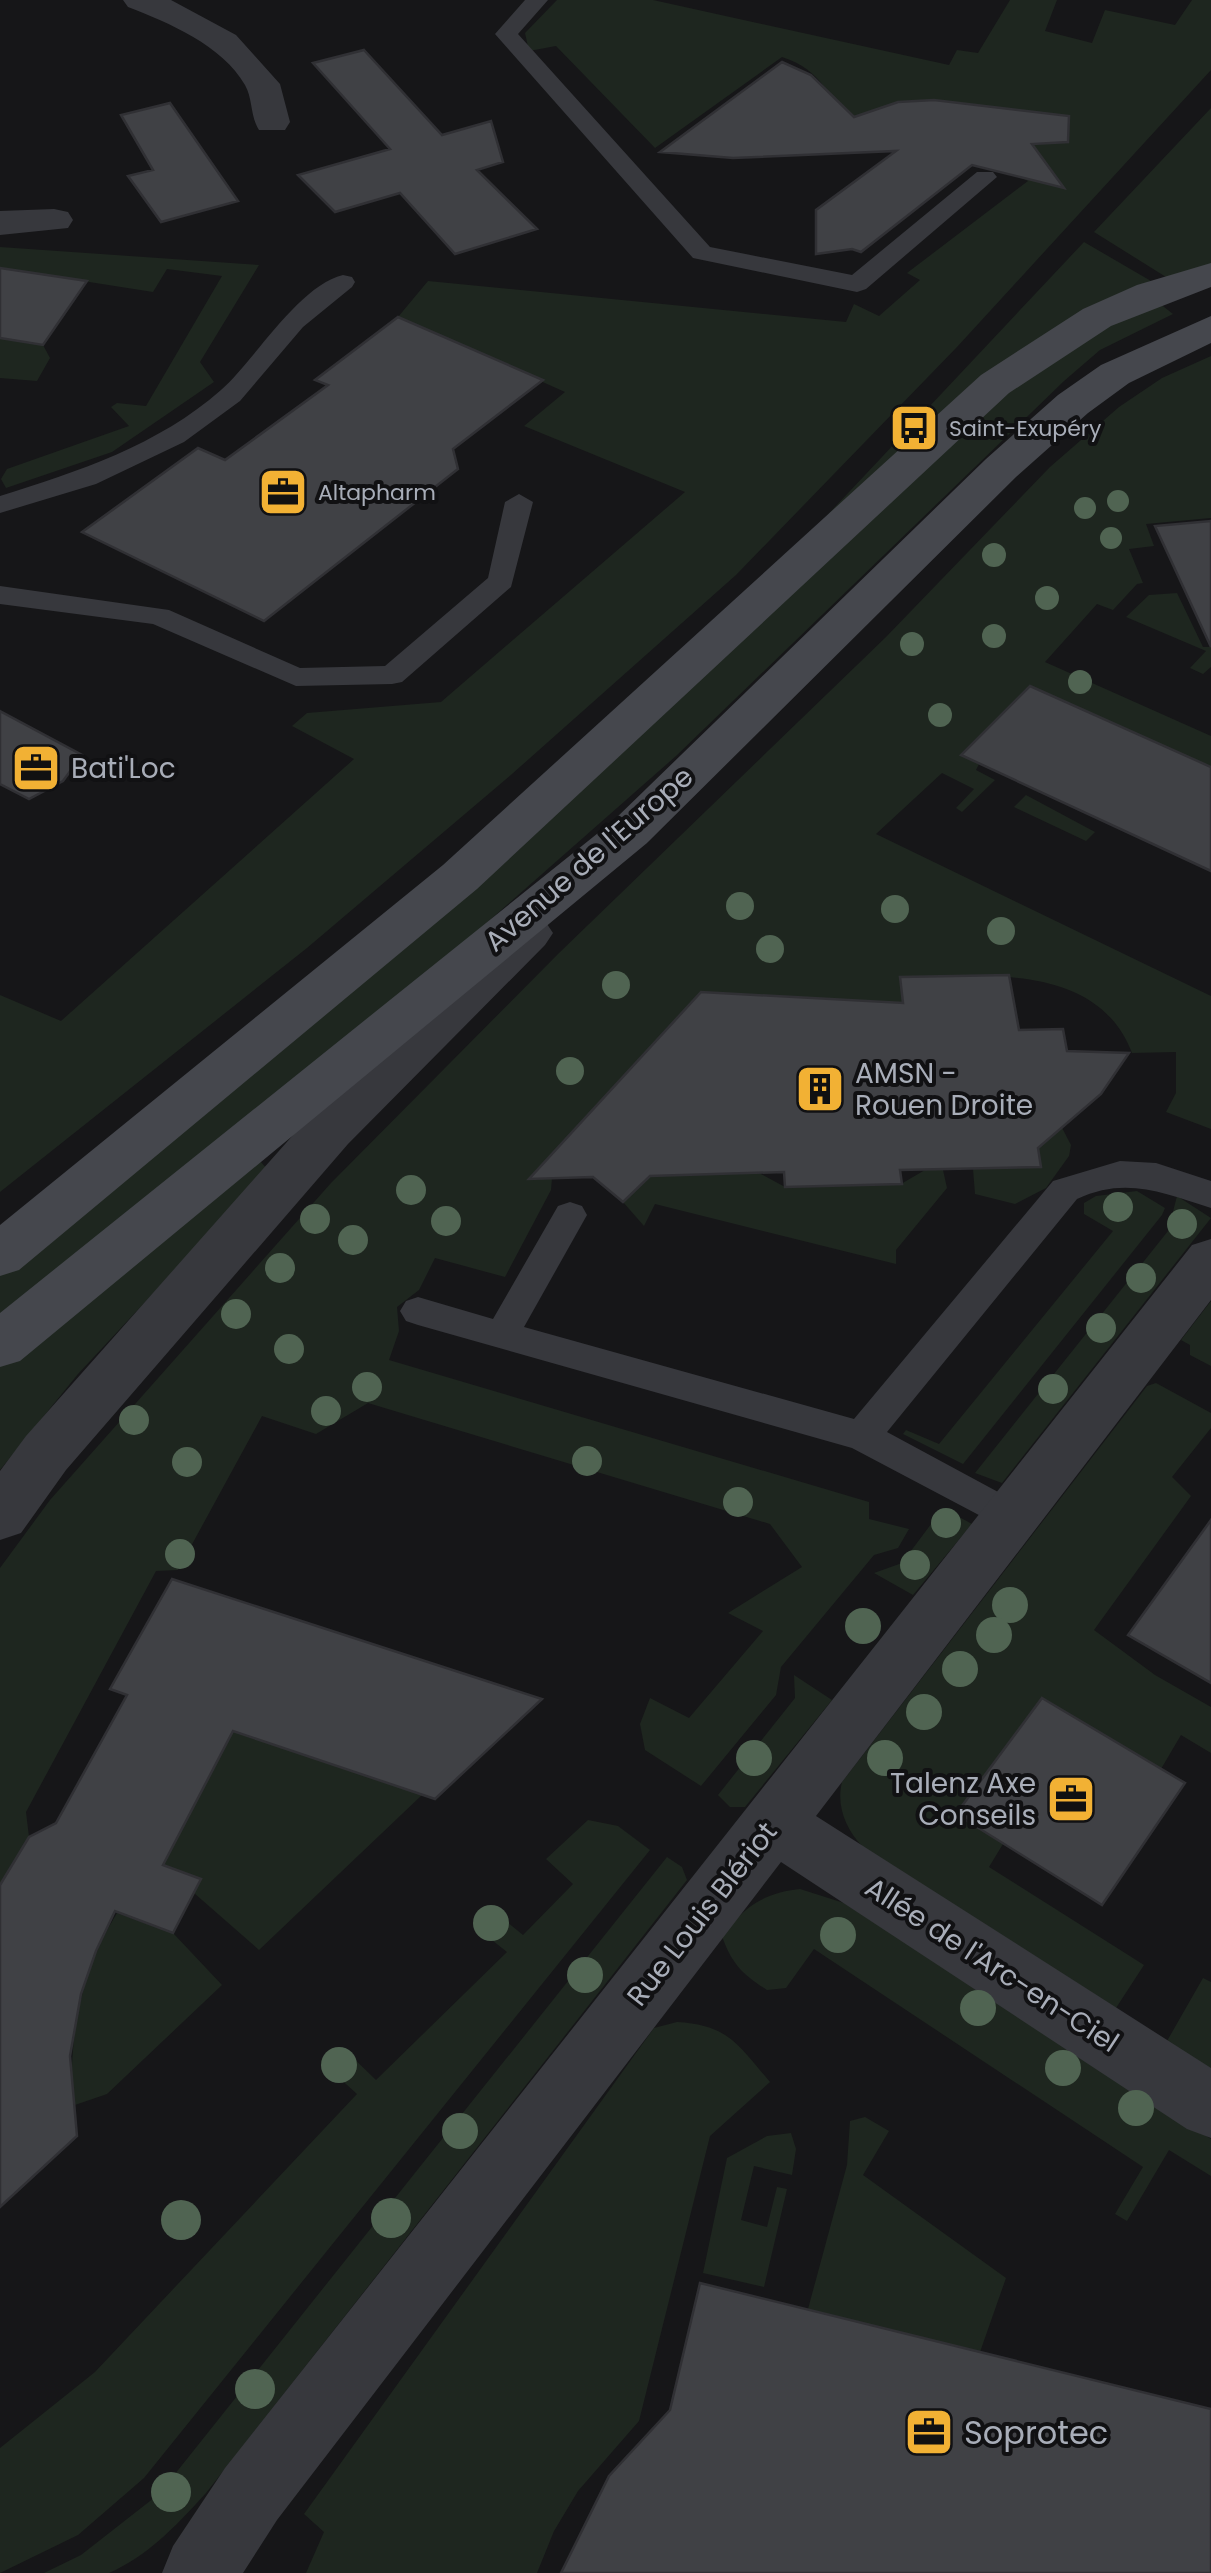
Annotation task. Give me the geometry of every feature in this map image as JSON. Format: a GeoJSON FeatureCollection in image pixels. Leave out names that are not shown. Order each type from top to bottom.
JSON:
{"type":"FeatureCollection","features":[{"type":"Feature","properties":{"kind":"main road"},"geometry":{"type":"LineString","coordinates":[[0,1255],[460,877],[995,384],[1061,335],[1114,306],[1211,276]]}},
{"type":"Feature","properties":{"kind":"main road","name":"Avenue de l'Europe"},"geometry":{"type":"LineString","coordinates":[[0,1345],[630,832],[1073,404],[1115,374],[1211,328]]}},
{"type":"Feature","properties":{"kind":"street"},"geometry":{"type":"LineString","coordinates":[[140,0],[196,22],[231,51],[263,85],[272,122]]}},
{"type":"Feature","properties":{"kind":"street"},"geometry":{"type":"LineString","coordinates":[[0,222],[54,220]]}},
{"type":"Feature","properties":{"kind":"street"},"geometry":{"type":"LineString","coordinates":[[0,1516],[46,1453],[330,1130],[630,832]]}},
{"type":"Feature","properties":{"kind":"street","name":"Rue Louis Blériot"},"geometry":{"type":"LineString","coordinates":[[200,2573],[251,2494],[1211,1260]]}},
{"type":"Feature","properties":{"kind":"street","name":"Allée de l'Arc-en-Ciel"},"geometry":{"type":"LineString","coordinates":[[774,1823],[1211,2106]]}},
{"type":"Feature","properties":{"kind":"lane"},"geometry":{"type":"LineString","coordinates":[[538,0],[506,34],[702,253],[857,284],[985,177]]}},
{"type":"Feature","properties":{"kind":"lane"},"geometry":{"type":"LineString","coordinates":[[0,505],[86,478],[175,436],[231,395],[294,322],[343,282]]}},
{"type":"Feature","properties":{"kind":"lane"},"geometry":{"type":"LineString","coordinates":[[0,595],[159,616],[296,677],[392,675],[501,581],[520,502]]}},
{"type":"Feature","properties":{"kind":"lane"},"geometry":{"type":"LineString","coordinates":[[862,1436],[1065,1190],[1091,1175],[1146,1173],[1211,1194]]}},
{"type":"Feature","properties":{"kind":"lane"},"geometry":{"type":"LineString","coordinates":[[502,1335],[570,1215]]}},
{"type":"Feature","properties":{"kind":"lane"},"geometry":{"type":"LineString","coordinates":[[418,1312],[862,1436],[1010,1518]]}},
{"type":"Feature","properties":{"kind":"shaded area"},"geometry":{"type":"Polygon","coordinates":[[[557,0],[653,0],[949,65],[957,50],[978,53],[1010,0],[1057,0],[1045,31],[1092,43],[1105,10],[1175,25],[1192,0],[1211,0],[1211,70],[957,347],[736,575],[512,774],[307,948],[0,1192],[0,995],[61,1021],[354,759],[292,726],[307,713],[441,702],[685,492],[524,426],[565,392],[398,317],[428,281],[846,322],[854,304],[879,316],[920,280],[907,273],[1028,181],[1022,178],[1033,166],[992,112],[940,101],[906,102],[856,120],[816,77],[782,57],[655,148],[556,46],[529,51],[525,33],[557,0]]]}},
{"type":"Feature","properties":{"kind":"shaded area"},"geometry":{"type":"Polygon","coordinates":[[[1211,108],[1211,266],[1166,277],[1094,232],[1211,108]]]}},
{"type":"Feature","properties":{"kind":"shaded area"},"geometry":{"type":"Polygon","coordinates":[[[1084,242],[1151,281],[1089,307],[615,725],[114,1140],[507,812],[819,524],[1084,242]]]}},
{"type":"Feature","properties":{"kind":"shaded area"},"geometry":{"type":"Polygon","coordinates":[[[0,247],[259,265],[200,362],[214,382],[112,452],[6,488],[1,479],[7,469],[129,426],[111,407],[117,403],[146,406],[222,276],[167,269],[153,292],[0,268],[0,247]]]}},
{"type":"Feature","properties":{"kind":"shaded area"},"geometry":{"type":"Polygon","coordinates":[[[1159,303],[1173,314],[1100,350],[1064,381],[676,756],[431,972],[0,1332],[0,1270],[979,410],[1077,341],[1159,303]]]}},
{"type":"Feature","properties":{"kind":"shaded area"},"geometry":{"type":"Polygon","coordinates":[[[0,338],[43,345],[50,358],[37,381],[0,378],[0,338]]]}},
{"type":"Feature","properties":{"kind":"shaded area"},"geometry":{"type":"Polygon","coordinates":[[[1211,356],[1211,518],[1146,524],[1154,546],[1129,549],[1143,583],[1137,584],[1113,610],[1097,604],[1045,662],[1211,736],[1211,767],[1030,686],[961,755],[979,764],[976,770],[995,780],[962,812],[956,808],[974,789],[942,773],[876,834],[1211,996],[1211,1129],[1166,1112],[1176,1093],[1176,1052],[1132,1053],[1115,1023],[1092,1002],[1065,988],[1000,976],[901,977],[904,1009],[701,992],[530,1177],[552,1178],[551,1190],[505,1277],[435,1258],[419,1290],[397,1307],[399,1331],[389,1360],[869,1502],[869,1519],[909,1529],[898,1548],[874,1555],[781,1667],[776,1695],[701,1786],[645,1750],[640,1724],[650,1698],[689,1718],[763,1631],[728,1613],[802,1567],[770,1524],[368,1403],[316,1434],[262,1416],[178,1570],[156,1571],[26,1812],[29,1837],[0,1885],[0,1568],[50,1500],[331,1183],[558,954],[886,637],[1050,467],[1119,407],[1162,378],[1211,356]]]}},
{"type":"Feature","properties":{"kind":"shaded area"},"geometry":{"type":"Polygon","coordinates":[[[1177,593],[1203,647],[1211,647],[1211,667],[1203,674],[1190,668],[1206,651],[1126,617],[1149,595],[1177,593]]]}},
{"type":"Feature","properties":{"kind":"shaded area"},"geometry":{"type":"Polygon","coordinates":[[[1026,795],[1095,832],[1086,841],[1014,807],[1026,795]]]}},
{"type":"Feature","properties":{"kind":"shaded area"},"geometry":{"type":"Polygon","coordinates":[[[1060,1124],[1071,1145],[1069,1156],[1046,1188],[1015,1204],[975,1194],[973,1169],[1041,1167],[1034,1129],[1060,1124]]]}},
{"type":"Feature","properties":{"kind":"shaded area"},"geometry":{"type":"Polygon","coordinates":[[[260,1161],[268,1170],[78,1374],[0,1470],[0,1366],[260,1161]]]}},
{"type":"Feature","properties":{"kind":"shaded area"},"geometry":{"type":"Polygon","coordinates":[[[925,1170],[943,1170],[947,1188],[896,1250],[896,1264],[655,1204],[644,1226],[623,1202],[650,1176],[759,1173],[785,1187],[901,1184],[925,1170]]]}},
{"type":"Feature","properties":{"kind":"shaded area"},"geometry":{"type":"Polygon","coordinates":[[[1137,1191],[1165,1208],[1162,1215],[963,1464],[903,1434],[906,1430],[939,1444],[1113,1231],[1084,1214],[1084,1203],[1096,1196],[1137,1191]]]}},
{"type":"Feature","properties":{"kind":"shaded area"},"geometry":{"type":"Polygon","coordinates":[[[1177,1196],[1211,1218],[1002,1483],[975,1473],[1168,1231],[1177,1196]]]}},
{"type":"Feature","properties":{"kind":"shaded area"},"geometry":{"type":"Polygon","coordinates":[[[1211,1301],[1211,1366],[1190,1355],[1190,1345],[1181,1340],[1211,1301]]]}},
{"type":"Feature","properties":{"kind":"shaded area"},"geometry":{"type":"Polygon","coordinates":[[[1156,1383],[1211,1413],[1211,1428],[1172,1477],[1191,1496],[1094,1630],[1155,1675],[1211,1707],[1211,1753],[1181,1735],[1161,1769],[1042,1698],[956,1814],[1003,1844],[989,1867],[1144,1965],[1116,2008],[862,1846],[844,1817],[840,1791],[842,1782],[1147,1386],[1156,1383]]]}},
{"type":"Feature","properties":{"kind":"shaded area"},"geometry":{"type":"Polygon","coordinates":[[[943,1508],[972,1524],[913,1595],[874,1573],[902,1563],[943,1508]]]}},
{"type":"Feature","properties":{"kind":"shaded area"},"geometry":{"type":"Polygon","coordinates":[[[794,1675],[832,1700],[745,1807],[730,1807],[718,1795],[795,1698],[794,1675]]]}},
{"type":"Feature","properties":{"kind":"shaded area"},"geometry":{"type":"Polygon","coordinates":[[[233,1731],[422,1795],[259,1950],[194,1893],[201,1879],[163,1865],[233,1731]]]}},
{"type":"Feature","properties":{"kind":"shaded area"},"geometry":{"type":"Polygon","coordinates":[[[588,1820],[618,1826],[650,1850],[144,2478],[78,2535],[0,2573],[0,2448],[95,2372],[357,2094],[326,2066],[344,2049],[376,2080],[507,1952],[473,1925],[490,1908],[523,1935],[573,1884],[546,1859],[588,1820]]]}},
{"type":"Feature","properties":{"kind":"shaded area"},"geometry":{"type":"Polygon","coordinates":[[[667,1857],[682,1867],[687,1880],[206,2493],[150,2548],[109,2573],[44,2573],[81,2555],[159,2494],[667,1857]]]}},
{"type":"Feature","properties":{"kind":"shaded area"},"geometry":{"type":"Polygon","coordinates":[[[800,1889],[844,1903],[1211,2139],[1211,2176],[1169,2150],[1127,2221],[1115,2214],[1143,2167],[814,1949],[786,1988],[767,1990],[734,1961],[722,1936],[755,1903],[800,1889]]]}},
{"type":"Feature","properties":{"kind":"shaded area"},"geometry":{"type":"Polygon","coordinates":[[[117,1913],[173,1933],[222,1985],[107,2094],[72,2106],[75,2030],[80,2006],[94,1959],[117,1913]]]}},
{"type":"Feature","properties":{"kind":"shaded area"},"geometry":{"type":"Polygon","coordinates":[[[1203,1978],[1211,1982],[1211,2069],[1167,2041],[1203,1978]]]}},
{"type":"Feature","properties":{"kind":"shaded area"},"geometry":{"type":"Polygon","coordinates":[[[677,2022],[709,2027],[731,2039],[770,2082],[710,2136],[639,2421],[578,2491],[554,2531],[537,2573],[306,2573],[324,2532],[304,2514],[654,2028],[677,2022]]]}},
{"type":"Feature","properties":{"kind":"shaded area"},"geometry":{"type":"Polygon","coordinates":[[[865,2117],[889,2131],[863,2175],[1006,2278],[980,2352],[808,2309],[847,2165],[850,2121],[865,2117]]]}},
{"type":"Feature","properties":{"kind":"shaded area"},"geometry":{"type":"Polygon","coordinates":[[[791,2133],[796,2149],[792,2175],[754,2166],[741,2220],[767,2227],[777,2187],[787,2189],[764,2287],[703,2273],[727,2158],[767,2136],[791,2133]]]}},
{"type":"Feature","properties":{"kind":"building"},"geometry":{"type":"Polygon","coordinates":[[[364,50],[442,135],[491,121],[503,162],[477,170],[537,229],[455,254],[400,193],[335,212],[298,175],[390,149],[313,63],[364,50]]]}},
{"type":"Feature","properties":{"kind":"building"},"geometry":{"type":"Polygon","coordinates":[[[782,62],[811,75],[854,117],[898,102],[934,100],[1069,116],[1068,142],[1032,144],[1064,188],[972,165],[861,252],[852,249],[816,254],[816,210],[896,151],[733,158],[660,152],[782,62]]]}},
{"type":"Feature","properties":{"kind":"building"},"geometry":{"type":"Polygon","coordinates":[[[170,103],[238,201],[161,222],[128,176],[153,170],[121,115],[170,103]]]}},
{"type":"Feature","properties":{"kind":"building"},"geometry":{"type":"Polygon","coordinates":[[[0,268],[87,281],[43,345],[0,338],[0,268]]]}},
{"type":"Feature","properties":{"kind":"building","name":"Altapharm"},"geometry":{"type":"Polygon","coordinates":[[[398,317],[543,380],[453,449],[458,469],[264,621],[82,532],[198,448],[225,460],[328,385],[315,380],[398,317]]]}},
{"type":"Feature","properties":{"kind":"building"},"geometry":{"type":"Polygon","coordinates":[[[1211,521],[1211,647],[1155,526],[1211,521]]]}},
{"type":"Feature","properties":{"kind":"building"},"geometry":{"type":"Polygon","coordinates":[[[1030,686],[1211,767],[1211,871],[961,755],[1030,686]]]}},
{"type":"Feature","properties":{"kind":"building","name":"Bati'Loc"},"geometry":{"type":"Polygon","coordinates":[[[0,711],[82,755],[63,781],[29,799],[0,784],[0,711]]]}},
{"type":"Feature","properties":{"kind":"building","name":"AMSN - Rouen Droite"},"geometry":{"type":"Polygon","coordinates":[[[1009,975],[1019,1030],[1063,1029],[1067,1051],[1129,1053],[1101,1094],[1038,1148],[1041,1167],[900,1170],[902,1184],[785,1187],[784,1172],[650,1176],[623,1202],[593,1177],[529,1179],[701,992],[903,1003],[900,977],[1009,975]]]}},
{"type":"Feature","properties":{"kind":"building"},"geometry":{"type":"Polygon","coordinates":[[[1211,1520],[1211,1683],[1128,1635],[1211,1520]]]}},
{"type":"Feature","properties":{"kind":"building"},"geometry":{"type":"Polygon","coordinates":[[[172,1579],[542,1699],[435,1799],[233,1731],[163,1865],[201,1879],[173,1933],[115,1911],[96,1951],[81,1994],[70,2056],[77,2136],[0,2207],[0,1885],[29,1837],[56,1823],[127,1695],[110,1689],[172,1579]]]}},
{"type":"Feature","properties":{"kind":"building","name":"Talenz Axe Conseils"},"geometry":{"type":"Polygon","coordinates":[[[1042,1698],[1185,1783],[1102,1905],[956,1814],[1042,1698]]]}},
{"type":"Feature","properties":{"kind":"building","name":"Soprotec"},"geometry":{"type":"Polygon","coordinates":[[[700,2283],[1211,2409],[1211,2573],[561,2573],[609,2476],[670,2410],[700,2283]]]}},
{"type":"Feature","properties":{"kind":"place","name":"Saint-Exupéry"},"geometry":{"type":"Point","coordinates":[914,428]}},
{"type":"Feature","properties":{"kind":"place","name":"Altapharm"},"geometry":{"type":"Point","coordinates":[283,492]}},
{"type":"Feature","properties":{"kind":"place","name":"Bati'Loc"},"geometry":{"type":"Point","coordinates":[36,768]}},
{"type":"Feature","properties":{"kind":"place","name":"AMSN - Rouen Droite"},"geometry":{"type":"Point","coordinates":[820,1089]}},
{"type":"Feature","properties":{"kind":"place","name":"Talenz Axe Conseils"},"geometry":{"type":"Point","coordinates":[1071,1799]}},
{"type":"Feature","properties":{"kind":"place","name":"Soprotec"},"geometry":{"type":"Point","coordinates":[929,2432]}}]}
